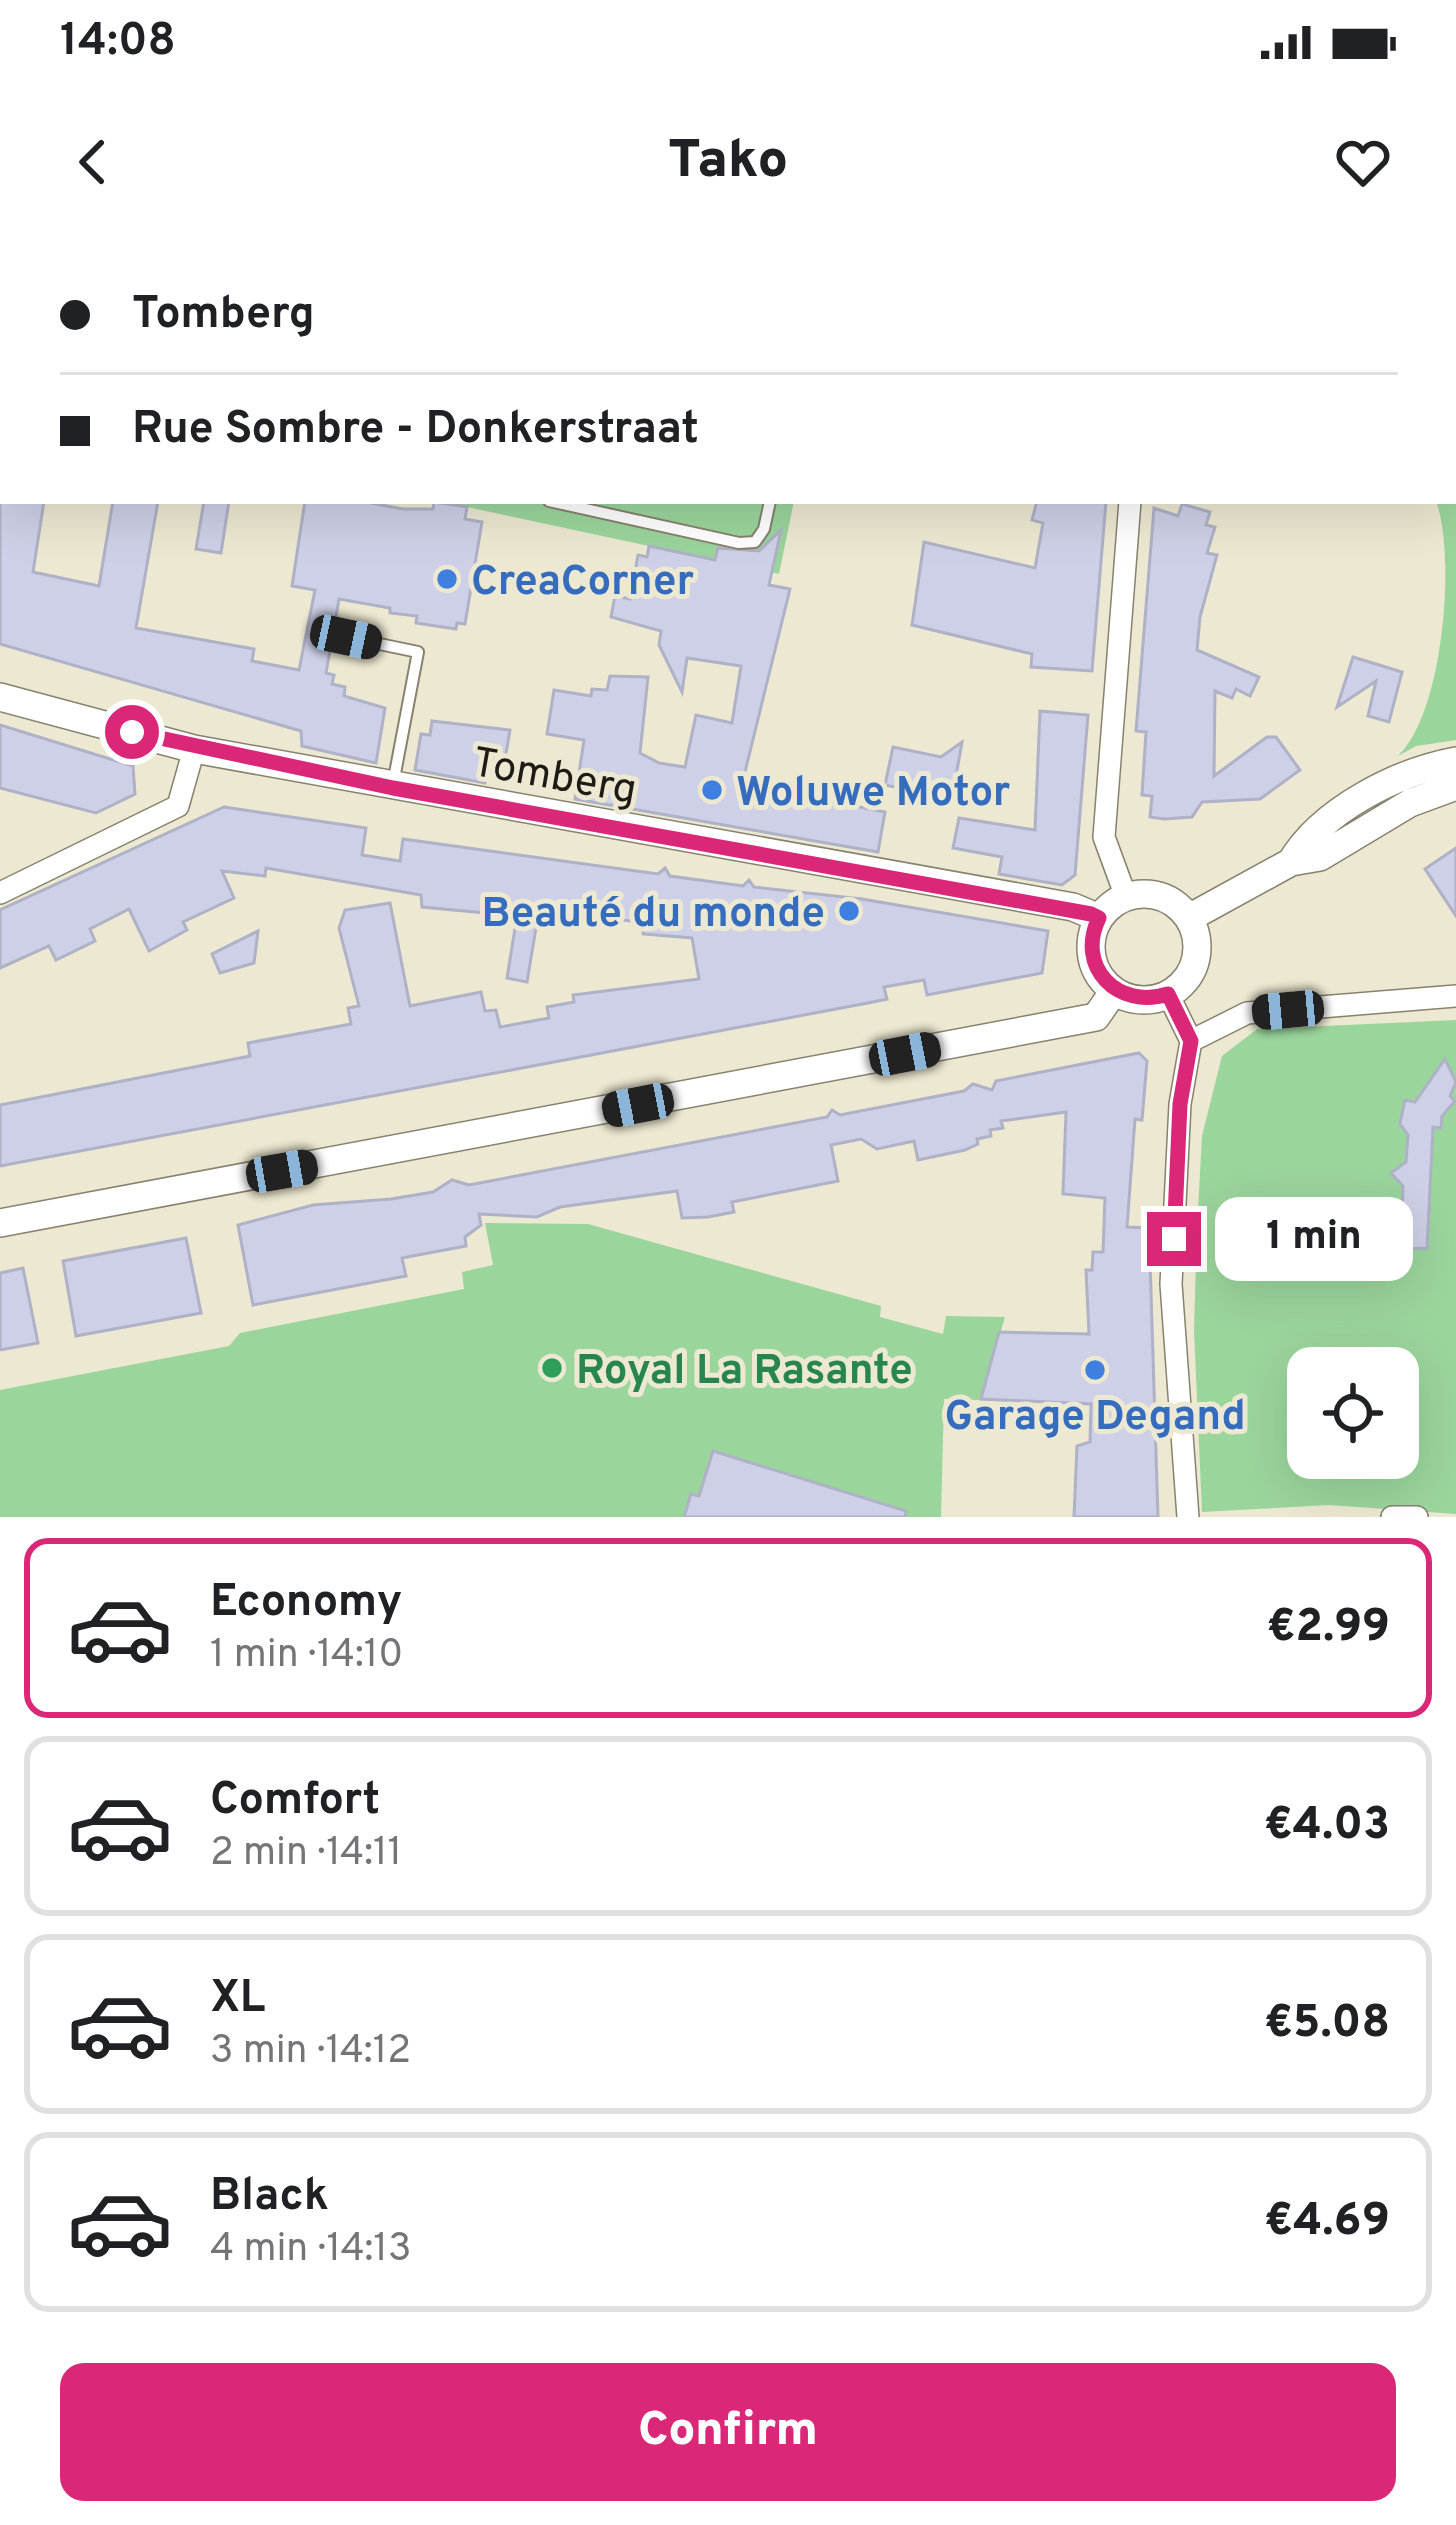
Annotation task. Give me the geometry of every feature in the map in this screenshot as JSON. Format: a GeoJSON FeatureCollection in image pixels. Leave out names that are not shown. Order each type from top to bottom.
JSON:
{"type":"FeatureCollection","features":[{"type":"Feature","properties":{"kind":"street"},"geometry":{"type":"LineString","coordinates":[[1126,897],[1104,837],[1130,504]]}},
{"type":"Feature","properties":{"kind":"street","name":"Tomberg"},"geometry":{"type":"LineString","coordinates":[[0,697],[194,749],[1073,907],[1099,918]]}},
{"type":"Feature","properties":{"kind":"street"},"geometry":{"type":"LineString","coordinates":[[0,893],[178,806],[194,749]]}},
{"type":"Feature","properties":{"kind":"street"},"geometry":{"type":"LineString","coordinates":[[1291,862],[1307,835],[1373,793],[1411,774],[1456,761]]}},
{"type":"Feature","properties":{"kind":"street"},"geometry":{"type":"LineString","coordinates":[[1189,918],[1291,862],[1320,856],[1399,808],[1456,787]]}},
{"type":"Feature","properties":{"kind":"street"},"geometry":{"type":"LineString","coordinates":[[1154,895],[1189,918],[1196,961],[1168,994],[1141,1000],[1114,991],[1091,955],[1099,918],[1126,897],[1154,895]]}},
{"type":"Feature","properties":{"kind":"street"},"geometry":{"type":"LineString","coordinates":[[0,1222],[1096,1017],[1114,991]]}},
{"type":"Feature","properties":{"kind":"street"},"geometry":{"type":"LineString","coordinates":[[1168,994],[1191,1041],[1180,1104],[1172,1284],[1188,1517]]}},
{"type":"Feature","properties":{"kind":"street"},"geometry":{"type":"LineString","coordinates":[[1191,1041],[1247,1013],[1456,996]]}},
{"type":"Feature","properties":{"kind":"street"},"geometry":{"type":"LineString","coordinates":[[1392,1517],[1417,1517]]}},
{"type":"Feature","properties":{"kind":"lane"},"geometry":{"type":"LineString","coordinates":[[563,504],[739,543],[755,542],[764,529],[769,504]]}},
{"type":"Feature","properties":{"kind":"lane"},"geometry":{"type":"LineString","coordinates":[[346,637],[418,652],[393,788]]}},
{"type":"Feature","properties":{"kind":"green space"},"geometry":{"type":"Polygon","coordinates":[[[453,504],[793,504],[779,574],[453,504]]]}},
{"type":"Feature","properties":{"kind":"green space"},"geometry":{"type":"Polygon","coordinates":[[[1437,504],[1456,504],[1456,740],[1416,746],[1398,756],[1414,735],[1436,671],[1445,594],[1437,504]]]}},
{"type":"Feature","properties":{"kind":"green space"},"geometry":{"type":"Polygon","coordinates":[[[1456,1020],[1456,1514],[1329,1505],[1202,1512],[1194,1331],[1197,1228],[1202,1136],[1222,1056],[1257,1029],[1456,1020]]]}},
{"type":"Feature","properties":{"kind":"green space","name":"Royal La Rasante"},"geometry":{"type":"Polygon","coordinates":[[[485,1223],[588,1224],[881,1306],[880,1317],[943,1334],[946,1316],[1005,1317],[980,1400],[944,1399],[941,1517],[0,1517],[0,1390],[229,1346],[240,1333],[464,1289],[462,1272],[493,1265],[485,1223]]]}},
{"type":"Feature","properties":{"kind":"building"},"geometry":{"type":"Polygon","coordinates":[[[0,504],[44,504],[33,572],[99,586],[113,504],[157,504],[136,628],[254,649],[252,661],[299,670],[315,590],[292,586],[305,504],[433,509],[434,504],[447,504],[467,507],[465,519],[482,522],[465,624],[457,623],[456,629],[416,623],[417,616],[339,599],[326,673],[334,675],[332,684],[345,687],[344,696],[385,708],[376,763],[302,746],[301,731],[0,644],[0,504]]]}},
{"type":"Feature","properties":{"kind":"building"},"geometry":{"type":"Polygon","coordinates":[[[204,504],[229,504],[221,553],[196,549],[204,504]]]}},
{"type":"Feature","properties":{"kind":"building"},"geometry":{"type":"Polygon","coordinates":[[[1036,504],[1106,504],[1092,671],[1031,667],[1032,654],[912,625],[924,542],[1035,568],[1043,523],[1032,520],[1036,504]]]}},
{"type":"Feature","properties":{"kind":"building"},"geometry":{"type":"Polygon","coordinates":[[[1182,504],[1210,512],[1206,525],[1215,527],[1207,553],[1217,555],[1200,617],[1197,650],[1259,677],[1250,696],[1236,689],[1232,698],[1215,691],[1214,776],[1267,737],[1276,737],[1300,770],[1260,799],[1202,802],[1192,817],[1164,819],[1150,817],[1152,796],[1142,795],[1146,732],[1136,731],[1154,508],[1178,516],[1182,504]]]}},
{"type":"Feature","properties":{"kind":"building"},"geometry":{"type":"Polygon","coordinates":[[[781,530],[769,585],[790,589],[742,784],[885,812],[878,852],[575,799],[584,740],[547,734],[554,690],[591,696],[592,689],[607,690],[610,676],[648,677],[640,753],[659,763],[685,767],[696,715],[732,723],[741,666],[687,658],[682,692],[659,645],[661,631],[611,617],[615,596],[630,599],[638,555],[647,557],[649,546],[715,560],[718,548],[759,551],[781,530]]]}},
{"type":"Feature","properties":{"kind":"building"},"geometry":{"type":"Polygon","coordinates":[[[1353,657],[1402,672],[1389,722],[1368,716],[1376,681],[1337,707],[1353,657]]]}},
{"type":"Feature","properties":{"kind":"building"},"geometry":{"type":"Polygon","coordinates":[[[1040,711],[1088,715],[1075,875],[1062,885],[999,874],[1002,857],[953,848],[959,818],[1035,830],[1040,711]]]}},
{"type":"Feature","properties":{"kind":"building"},"geometry":{"type":"Polygon","coordinates":[[[432,721],[510,730],[504,765],[489,763],[485,783],[415,770],[421,734],[430,735],[432,721]]]}},
{"type":"Feature","properties":{"kind":"building"},"geometry":{"type":"Polygon","coordinates":[[[0,725],[133,766],[135,794],[96,813],[0,788],[0,725]]]}},
{"type":"Feature","properties":{"kind":"building"},"geometry":{"type":"Polygon","coordinates":[[[962,742],[955,782],[934,795],[885,785],[893,747],[941,757],[962,742]]]}},
{"type":"Feature","properties":{"kind":"building"},"geometry":{"type":"Polygon","coordinates":[[[224,807],[366,828],[362,855],[400,861],[403,839],[658,874],[665,868],[670,876],[743,886],[749,880],[754,887],[862,899],[1048,931],[1042,973],[927,995],[924,980],[884,987],[887,999],[868,1003],[0,1166],[0,1105],[250,1056],[248,1043],[351,1024],[348,1008],[359,1006],[339,928],[345,910],[390,903],[410,1006],[481,992],[485,1011],[496,1010],[500,1027],[549,1018],[547,1007],[574,1002],[573,995],[699,979],[692,938],[643,934],[644,923],[602,917],[601,925],[527,915],[537,922],[527,982],[507,978],[517,916],[422,907],[421,895],[266,868],[265,876],[222,871],[234,898],[183,922],[187,930],[149,951],[129,909],[90,929],[95,941],[56,960],[49,946],[0,968],[0,910],[224,807]]]}},
{"type":"Feature","properties":{"kind":"building"},"geometry":{"type":"Polygon","coordinates":[[[1456,848],[1456,916],[1425,869],[1456,848]]]}},
{"type":"Feature","properties":{"kind":"building"},"geometry":{"type":"Polygon","coordinates":[[[258,931],[254,963],[220,973],[212,954],[258,931]]]}},
{"type":"Feature","properties":{"kind":"building"},"geometry":{"type":"Polygon","coordinates":[[[1139,1053],[1147,1061],[1142,1120],[1135,1119],[1127,1227],[1149,1228],[1158,1517],[1074,1517],[1077,1446],[1090,1442],[1091,1404],[981,1399],[999,1332],[1089,1334],[1086,1270],[1092,1270],[1093,1252],[1103,1252],[1105,1198],[1063,1194],[1066,1112],[1001,1121],[1003,1128],[990,1130],[991,1136],[977,1139],[978,1144],[918,1160],[914,1141],[877,1149],[861,1139],[831,1145],[838,1181],[732,1202],[734,1212],[708,1217],[682,1218],[677,1191],[560,1207],[537,1217],[479,1214],[481,1225],[465,1237],[466,1246],[402,1258],[406,1276],[253,1305],[238,1225],[313,1205],[433,1192],[452,1180],[469,1185],[827,1117],[832,1110],[840,1115],[964,1091],[973,1084],[992,1090],[996,1081],[1139,1053]]]}},
{"type":"Feature","properties":{"kind":"building"},"geometry":{"type":"Polygon","coordinates":[[[1445,1059],[1456,1082],[1450,1096],[1455,1101],[1442,1116],[1441,1128],[1433,1127],[1427,1248],[1407,1249],[1406,1241],[1391,1241],[1390,1216],[1402,1216],[1403,1186],[1391,1173],[1406,1162],[1408,1135],[1400,1124],[1405,1100],[1415,1102],[1445,1059]]]}},
{"type":"Feature","properties":{"kind":"building"},"geometry":{"type":"Polygon","coordinates":[[[186,1238],[201,1313],[76,1336],[63,1261],[186,1238]]]}},
{"type":"Feature","properties":{"kind":"building"},"geometry":{"type":"Polygon","coordinates":[[[23,1268],[38,1343],[0,1350],[0,1273],[23,1268]]]}},
{"type":"Feature","properties":{"kind":"building"},"geometry":{"type":"Polygon","coordinates":[[[713,1451],[906,1511],[905,1517],[684,1517],[691,1494],[699,1496],[713,1451]]]}},
{"type":"Feature","properties":{"kind":"place","name":"CreaCorner"},"geometry":{"type":"Point","coordinates":[447,579]}},
{"type":"Feature","properties":{"kind":"place","name":"Woluwe Motor"},"geometry":{"type":"Point","coordinates":[712,790]}},
{"type":"Feature","properties":{"kind":"place","name":"Beauté du monde"},"geometry":{"type":"Point","coordinates":[849,911]}},
{"type":"Feature","properties":{"kind":"place","name":"Royal La Rasante"},"geometry":{"type":"Point","coordinates":[552,1368]}},
{"type":"Feature","properties":{"kind":"place","name":"Garage Degand"},"geometry":{"type":"Point","coordinates":[1095,1370]}},
{"type":"Feature","properties":{"kind":"route"},"geometry":{"type":"LineString","coordinates":[[132,732],[194,749],[393,788],[1073,907],[1091,914],[1099,918],[1091,955],[1103,980],[1127,997],[1155,999],[1168,994],[1191,1041],[1180,1104],[1174,1239]]}}]}
